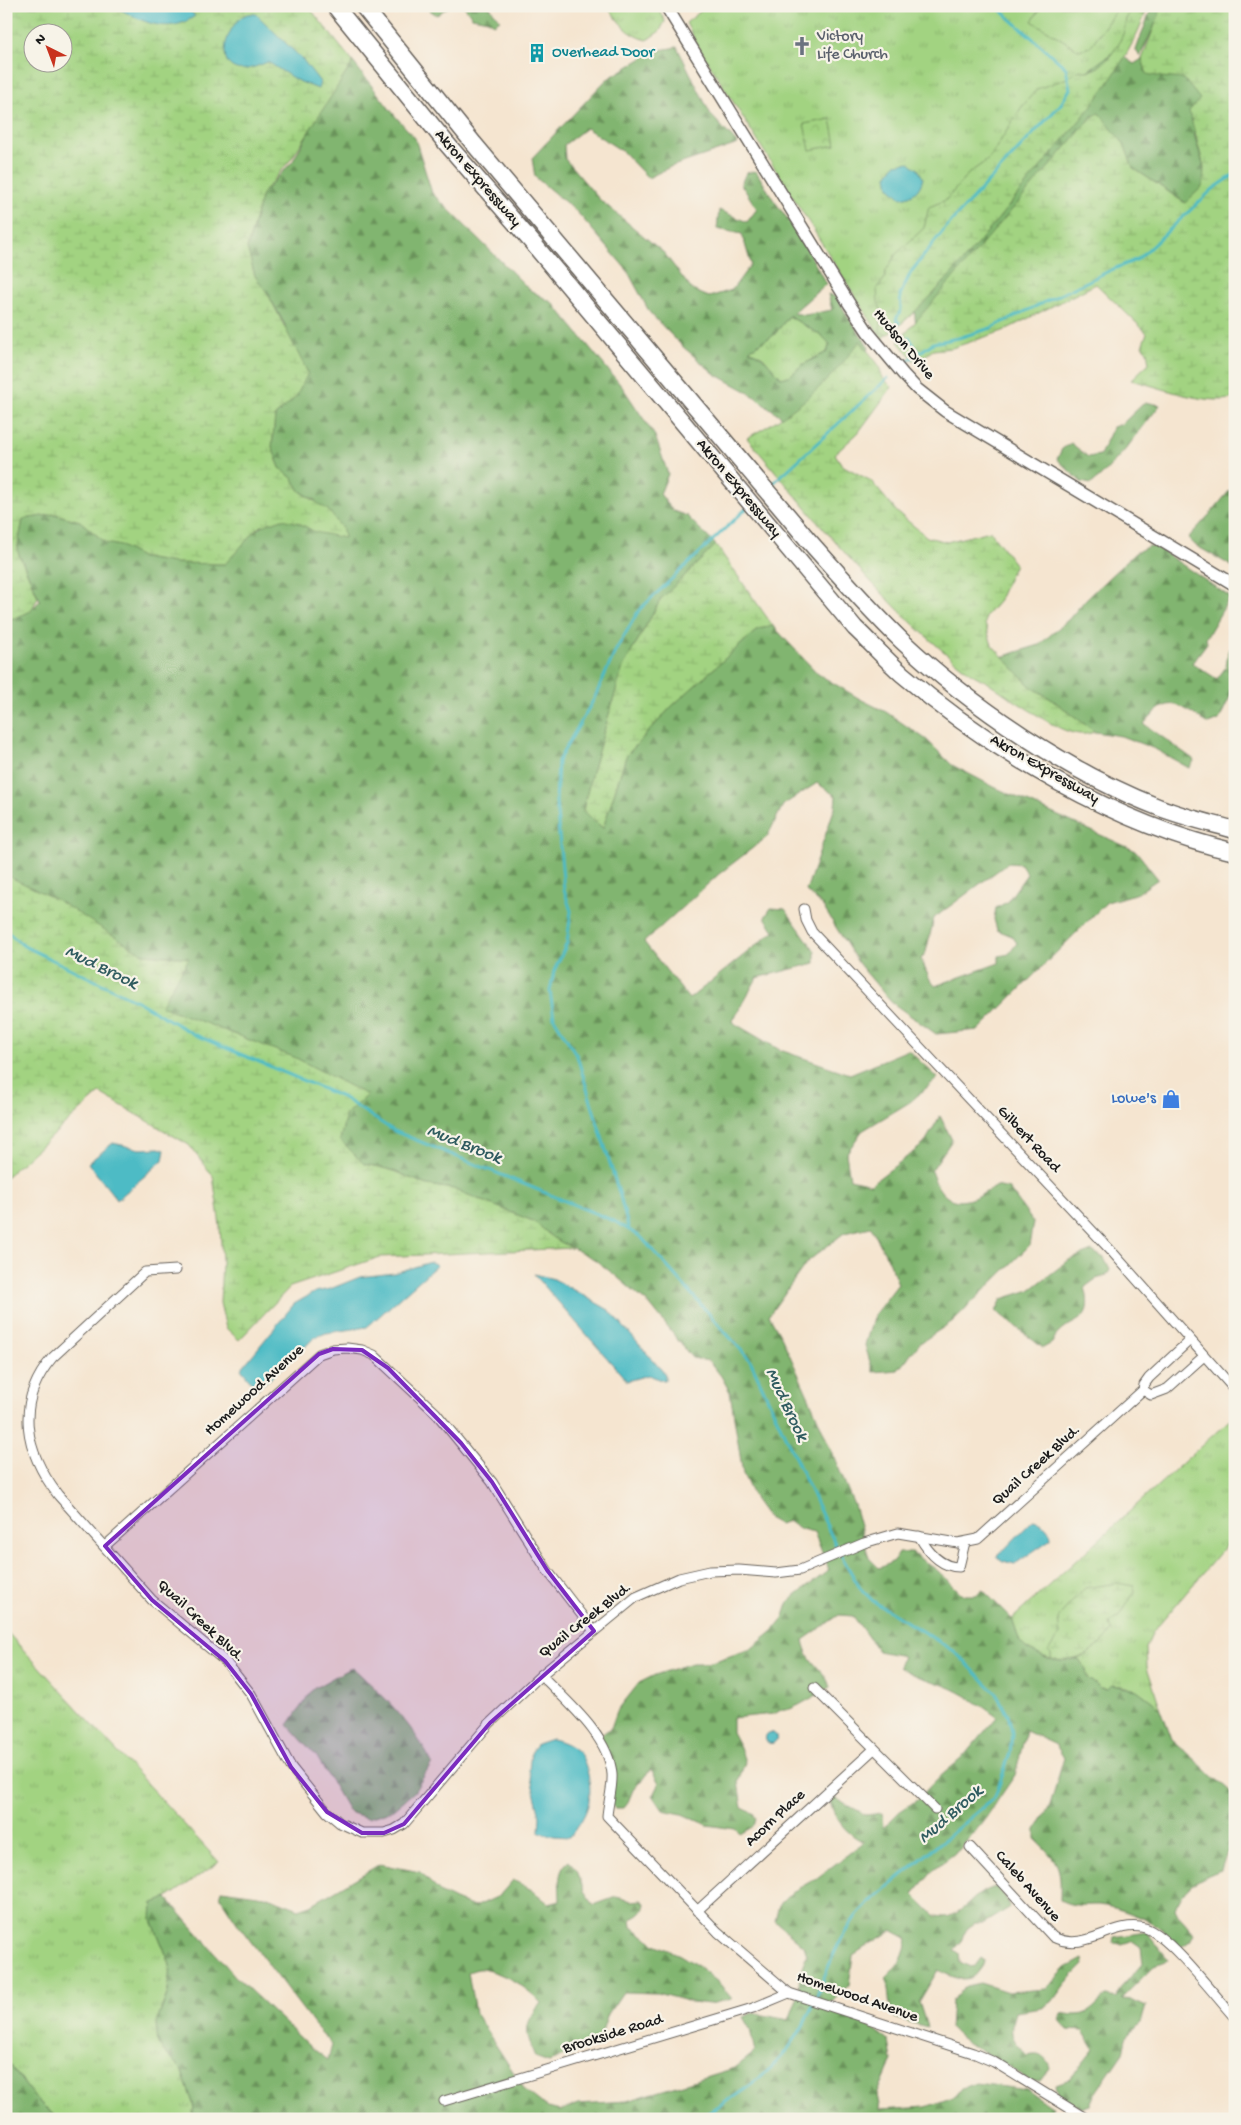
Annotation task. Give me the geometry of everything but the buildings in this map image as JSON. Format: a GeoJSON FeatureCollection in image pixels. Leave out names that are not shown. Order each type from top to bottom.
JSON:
{"type":"FeatureCollection","features":[{"type":"Feature","properties":{"kind":"highway","name":"Akron Expressway"},"geometry":{"type":"LineString","coordinates":[[335,6],[447,144],[531,241],[855,628],[901,673],[954,715],[1014,757],[1068,787],[1136,819],[1212,847],[1235,852]]}},
{"type":"Feature","properties":{"kind":"highway","name":"Akron Expressway"},"geometry":{"type":"LineString","coordinates":[[363,6],[474,144],[809,541],[862,602],[903,641],[940,674],[996,717],[1082,771],[1159,808],[1235,830]]}},
{"type":"Feature","properties":{"kind":"street","name":"Hudson Drive"},"geometry":{"type":"LineString","coordinates":[[666,6],[850,306],[883,351],[917,389],[969,426],[1235,585]]}},
{"type":"Feature","properties":{"kind":"street","name":"Gilbert Road"},"geometry":{"type":"LineString","coordinates":[[804,909],[806,920],[812,932],[1114,1254],[1235,1390]]}},
{"type":"Feature","properties":{"kind":"street","name":"Quail Creek Blvd."},"geometry":{"type":"LineString","coordinates":[[176,1270],[145,1272],[52,1358],[42,1370],[30,1401],[28,1434],[37,1464],[58,1495],[152,1600],[225,1661],[251,1694],[291,1767],[328,1812],[340,1823],[362,1832],[384,1833],[404,1824],[490,1723],[542,1675],[636,1597],[679,1578],[710,1571],[739,1570],[776,1573],[800,1570],[872,1540],[898,1533],[919,1536]]}},
{"type":"Feature","properties":{"kind":"street","name":"Quail Creek Blvd."},"geometry":{"type":"LineString","coordinates":[[965,1542],[978,1539],[1143,1390],[1149,1378],[1190,1340]]}},
{"type":"Feature","properties":{"kind":"street","name":"Homewood Avenue"},"geometry":{"type":"LineString","coordinates":[[105,1546],[320,1354],[333,1349],[362,1350],[374,1355],[436,1413],[461,1443],[492,1482],[547,1570],[594,1631]]}},
{"type":"Feature","properties":{"kind":"street"},"geometry":{"type":"LineString","coordinates":[[1143,1390],[1151,1395],[1162,1392],[1204,1356]]}},
{"type":"Feature","properties":{"kind":"street"},"geometry":{"type":"LineString","coordinates":[[919,1536],[958,1543],[965,1542],[959,1567],[946,1565],[936,1558],[925,1547],[919,1536]]}},
{"type":"Feature","properties":{"kind":"street","name":"Homewood Avenue"},"geometry":{"type":"LineString","coordinates":[[542,1675],[598,1737],[607,1753],[612,1774],[607,1816],[697,1910],[758,1968],[794,1994],[973,2053],[994,2062],[1087,2119]]}},
{"type":"Feature","properties":{"kind":"street"},"geometry":{"type":"LineString","coordinates":[[814,1688],[935,1809]]}},
{"type":"Feature","properties":{"kind":"street","name":"Acorn Place"},"geometry":{"type":"LineString","coordinates":[[697,1910],[874,1749]]}},
{"type":"Feature","properties":{"kind":"street","name":"Caleb Avenue"},"geometry":{"type":"LineString","coordinates":[[970,1847],[1053,1937],[1061,1941],[1076,1943],[1126,1928],[1147,1928],[1155,1932],[1174,1949],[1235,2018]]}},
{"type":"Feature","properties":{"kind":"street","name":"Brookside Road"},"geometry":{"type":"LineString","coordinates":[[444,2101],[734,2014],[794,1994]]}},
{"type":"Feature","properties":{"kind":"highlighted area"},"geometry":{"type":"Polygon","coordinates":[[[333,1349],[362,1350],[388,1368],[461,1443],[492,1482],[547,1570],[594,1631],[490,1723],[404,1824],[384,1833],[362,1833],[327,1812],[291,1767],[251,1694],[225,1661],[152,1600],[105,1546],[319,1354],[333,1349]]]}},
{"type":"Feature","properties":{"kind":"green space"},"geometry":{"type":"Polygon","coordinates":[[[6,6],[308,6],[353,62],[292,158],[262,194],[247,248],[255,276],[268,294],[308,373],[296,397],[275,416],[272,447],[280,468],[293,479],[300,491],[329,511],[343,530],[344,538],[315,532],[299,523],[282,519],[259,527],[225,564],[175,563],[143,558],[121,546],[106,543],[80,521],[55,514],[23,519],[17,550],[38,597],[31,611],[15,618],[6,619],[6,6]]]}},
{"type":"Feature","properties":{"kind":"green space"},"geometry":{"type":"Polygon","coordinates":[[[423,6],[448,6],[448,7],[437,15],[423,6]]]}},
{"type":"Feature","properties":{"kind":"green space"},"geometry":{"type":"Polygon","coordinates":[[[464,6],[489,6],[500,20],[494,24],[488,20],[472,17],[464,6]]]}},
{"type":"Feature","properties":{"kind":"green space"},"geometry":{"type":"Polygon","coordinates":[[[607,6],[657,6],[665,21],[660,31],[647,40],[629,31],[607,6]]]}},
{"type":"Feature","properties":{"kind":"green space"},"geometry":{"type":"Polygon","coordinates":[[[707,6],[1140,6],[1135,29],[995,214],[882,339],[698,46],[686,23],[707,6]]]}},
{"type":"Feature","properties":{"kind":"green space"},"geometry":{"type":"Polygon","coordinates":[[[1042,6],[1119,6],[1090,47],[1079,50],[1032,21],[1042,6]]]}},
{"type":"Feature","properties":{"kind":"green space"},"geometry":{"type":"Polygon","coordinates":[[[1135,6],[1148,6],[1126,55],[1097,99],[948,278],[893,331],[886,335],[880,331],[882,312],[878,302],[877,289],[885,278],[886,271],[896,254],[924,228],[929,207],[946,200],[969,173],[989,159],[1021,108],[1037,89],[1065,79],[1080,70],[1087,71],[1101,65],[1118,45],[1124,31],[1126,19],[1135,6]]]}},
{"type":"Feature","properties":{"kind":"green space"},"geometry":{"type":"Polygon","coordinates":[[[1152,6],[1235,6],[1194,134],[1204,167],[1203,186],[1186,203],[1133,168],[917,339],[914,307],[1068,85],[1112,53],[1121,55],[1134,64],[1142,59],[1147,74],[1162,9],[1140,57],[1136,50],[1152,6]]]}},
{"type":"Feature","properties":{"kind":"green space"},"geometry":{"type":"Polygon","coordinates":[[[1162,6],[1235,6],[1235,398],[1210,400],[1197,398],[1131,380],[1149,363],[1147,351],[1142,346],[1147,333],[1096,284],[1003,331],[952,348],[933,350],[916,362],[898,342],[1092,117],[1099,113],[1124,144],[1133,168],[1185,203],[1203,186],[1204,167],[1189,111],[1200,99],[1184,79],[1147,74],[1142,59],[1162,6]]]}},
{"type":"Feature","properties":{"kind":"green space"},"geometry":{"type":"Polygon","coordinates":[[[677,47],[711,115],[738,144],[670,167],[648,178],[622,151],[586,128],[564,145],[565,159],[599,199],[664,253],[692,290],[709,297],[732,290],[751,264],[742,234],[717,229],[719,210],[747,222],[757,209],[741,184],[746,173],[756,171],[773,199],[800,236],[826,284],[793,313],[805,315],[832,310],[828,294],[838,298],[846,314],[869,347],[865,355],[786,420],[748,392],[715,374],[682,346],[650,313],[627,270],[577,212],[535,177],[532,158],[606,80],[654,51],[677,47]],[[789,316],[774,335],[749,350],[763,358],[781,378],[791,375],[802,365],[827,352],[830,344],[822,336],[789,316]]]}},
{"type":"Feature","properties":{"kind":"green space"},"geometry":{"type":"Polygon","coordinates":[[[353,62],[415,138],[432,193],[530,290],[553,303],[623,388],[655,436],[668,474],[660,494],[673,511],[687,516],[716,545],[661,599],[623,667],[592,772],[583,811],[603,828],[626,756],[672,706],[758,629],[773,626],[818,674],[886,712],[927,740],[952,765],[994,787],[1136,851],[1158,879],[1138,893],[1107,902],[979,1030],[936,1034],[891,1002],[859,964],[822,905],[806,891],[835,807],[836,796],[817,783],[783,805],[767,837],[719,874],[644,942],[689,999],[774,931],[765,917],[771,908],[785,909],[815,951],[815,963],[757,978],[732,1022],[780,1050],[850,1074],[908,1050],[938,1078],[910,1102],[862,1131],[846,1154],[850,1179],[871,1184],[924,1144],[940,1116],[952,1140],[931,1171],[942,1193],[957,1201],[975,1198],[996,1186],[1009,1189],[1033,1222],[1029,1246],[953,1321],[920,1343],[898,1370],[873,1372],[865,1345],[874,1315],[898,1284],[890,1263],[871,1227],[844,1233],[807,1262],[769,1315],[782,1338],[813,1407],[854,1505],[869,1558],[879,1568],[894,1561],[899,1553],[912,1553],[937,1570],[963,1595],[976,1595],[983,1590],[1012,1619],[1020,1642],[1027,1649],[1048,1659],[1060,1661],[1079,1659],[1086,1670],[1087,1678],[1101,1688],[1107,1689],[1112,1685],[1137,1690],[1153,1702],[1161,1710],[1172,1740],[1231,1792],[1235,1845],[1226,1854],[1221,1870],[1193,1884],[1179,1901],[1176,1909],[1181,1919],[1194,1934],[1190,1941],[1178,1949],[1160,1928],[1139,1917],[1105,1906],[1074,1905],[1060,1900],[1060,1880],[1057,1866],[1050,1854],[1036,1840],[1036,1830],[1050,1805],[1064,1758],[1056,1745],[1026,1731],[1015,1775],[983,1822],[959,1850],[934,1869],[913,1894],[935,1916],[947,1917],[957,1913],[983,1891],[997,1887],[1006,1899],[1009,1908],[984,1923],[975,1923],[965,1930],[961,1942],[954,1950],[959,1953],[960,1963],[968,1967],[975,1966],[981,1958],[984,1960],[979,1971],[975,1976],[965,1979],[954,1977],[938,1970],[919,2002],[927,2027],[895,2018],[892,2013],[886,1978],[901,1961],[907,1938],[892,1930],[853,1955],[849,1985],[828,2006],[860,2021],[889,2041],[892,2060],[877,2095],[880,2110],[926,2107],[956,2096],[962,2088],[976,2083],[1027,2090],[1053,2107],[1048,2119],[192,2119],[194,2106],[181,2069],[158,2045],[156,2024],[168,1992],[170,1964],[152,1920],[153,1903],[167,1898],[235,1976],[308,2045],[328,2060],[332,2044],[316,2027],[239,1926],[220,1897],[222,1890],[265,1896],[299,1909],[311,1905],[380,1864],[420,1872],[441,1893],[475,1907],[499,1896],[513,1880],[532,1890],[549,1904],[560,1901],[560,1874],[569,1861],[577,1870],[584,1891],[594,1905],[616,1897],[632,1901],[641,1900],[645,1903],[644,1909],[631,1919],[632,1927],[655,1944],[680,1955],[698,1966],[719,1983],[732,1999],[709,2004],[691,2002],[657,1993],[623,1992],[608,2014],[598,2044],[549,2062],[535,2057],[528,2035],[531,2017],[541,2003],[522,1986],[507,1977],[481,1969],[468,1972],[475,2013],[525,2090],[548,2108],[560,2111],[578,2104],[627,2101],[735,2068],[755,2052],[750,2029],[743,2017],[753,2013],[789,2020],[798,1996],[800,1973],[807,1955],[804,1946],[775,1921],[779,1905],[792,1892],[817,1878],[864,1842],[853,1835],[839,1821],[830,1802],[833,1797],[866,1815],[882,1813],[883,1828],[899,1812],[917,1800],[936,1780],[961,1759],[997,1717],[959,1692],[905,1670],[899,1666],[903,1656],[878,1651],[853,1616],[839,1615],[803,1640],[805,1649],[812,1662],[824,1675],[830,1688],[799,1705],[790,1709],[783,1709],[774,1714],[732,1718],[732,1732],[745,1762],[738,1782],[742,1808],[753,1813],[756,1819],[754,1826],[740,1834],[735,1829],[707,1825],[682,1814],[663,1810],[653,1795],[659,1783],[651,1769],[633,1790],[623,1808],[616,1808],[608,1803],[612,1774],[598,1737],[611,1728],[617,1711],[639,1683],[655,1675],[692,1663],[708,1663],[751,1649],[773,1631],[783,1619],[789,1601],[829,1570],[814,1532],[801,1529],[789,1521],[779,1524],[768,1518],[755,1500],[743,1474],[730,1392],[721,1376],[709,1361],[692,1358],[651,1306],[616,1276],[594,1259],[553,1238],[535,1222],[453,1189],[427,1185],[391,1170],[364,1164],[340,1140],[346,1114],[366,1095],[296,1058],[160,1006],[188,958],[143,954],[6,875],[6,619],[25,614],[40,600],[17,550],[23,519],[54,514],[80,521],[106,543],[121,546],[143,558],[175,563],[225,564],[236,550],[258,529],[266,524],[282,519],[299,523],[315,532],[315,500],[300,491],[293,479],[280,468],[272,447],[275,416],[296,397],[285,325],[268,294],[255,276],[247,248],[262,194],[293,161],[313,124],[353,62]],[[1008,863],[934,918],[926,952],[921,959],[929,978],[935,986],[999,963],[999,956],[1009,954],[1017,943],[1012,936],[997,930],[994,919],[996,908],[1007,902],[1027,874],[1021,864],[1008,863]]]}},
{"type":"Feature","properties":{"kind":"green space"},"geometry":{"type":"Polygon","coordinates":[[[831,119],[836,145],[810,150],[804,124],[831,119]]]}},
{"type":"Feature","properties":{"kind":"green space"},"geometry":{"type":"Polygon","coordinates":[[[789,316],[830,343],[827,352],[802,365],[791,376],[781,378],[763,357],[748,350],[774,335],[789,316]]]}},
{"type":"Feature","properties":{"kind":"green space"},"geometry":{"type":"Polygon","coordinates":[[[860,341],[878,364],[883,378],[892,387],[858,433],[835,454],[842,465],[871,481],[897,512],[927,537],[947,542],[990,531],[1015,564],[998,602],[986,616],[985,624],[992,645],[1030,686],[1054,701],[1095,732],[1077,734],[1059,728],[969,672],[938,646],[879,591],[825,531],[747,438],[782,417],[810,396],[834,372],[860,341]]]}},
{"type":"Feature","properties":{"kind":"green space"},"geometry":{"type":"Polygon","coordinates":[[[1145,402],[1160,405],[1125,450],[1091,484],[1081,482],[1057,459],[1062,449],[1071,443],[1088,457],[1100,455],[1113,427],[1122,424],[1145,402]]]}},
{"type":"Feature","properties":{"kind":"green space"},"geometry":{"type":"Polygon","coordinates":[[[1235,484],[1235,568],[1195,545],[1188,538],[1235,484]]]}},
{"type":"Feature","properties":{"kind":"green space"},"geometry":{"type":"Polygon","coordinates":[[[716,545],[773,626],[758,629],[672,706],[626,756],[603,828],[583,811],[592,772],[623,667],[661,599],[716,545]]]}},
{"type":"Feature","properties":{"kind":"green space"},"geometry":{"type":"Polygon","coordinates":[[[1149,546],[1156,547],[1230,597],[1206,638],[1207,643],[1192,663],[1217,679],[1226,667],[1228,651],[1235,644],[1235,686],[1219,720],[1208,724],[1182,707],[1168,705],[1153,714],[1144,724],[1193,759],[1194,761],[1189,768],[1155,749],[1121,736],[1095,732],[1051,699],[1030,686],[1001,657],[1039,645],[1069,619],[1087,598],[1135,553],[1149,546]]]}},
{"type":"Feature","properties":{"kind":"green space"},"geometry":{"type":"Polygon","coordinates":[[[6,875],[57,900],[143,954],[189,958],[161,1006],[296,1058],[367,1095],[346,1114],[340,1140],[364,1164],[391,1170],[427,1185],[453,1189],[535,1222],[553,1238],[572,1248],[380,1257],[290,1287],[239,1340],[226,1328],[220,1303],[222,1261],[220,1226],[213,1176],[189,1145],[100,1093],[6,1177],[6,875]]]}},
{"type":"Feature","properties":{"kind":"green space"},"geometry":{"type":"Polygon","coordinates":[[[1092,1251],[1104,1258],[1110,1270],[1106,1276],[1096,1279],[1085,1287],[1088,1301],[1087,1310],[1078,1321],[1057,1334],[1052,1343],[1043,1348],[996,1311],[1002,1299],[1030,1290],[1069,1260],[1092,1251]]]}},
{"type":"Feature","properties":{"kind":"green space"},"geometry":{"type":"Polygon","coordinates":[[[1235,1415],[1235,1535],[1153,1632],[1146,1648],[1147,1667],[1161,1710],[1136,1691],[1121,1686],[1113,1686],[1107,1689],[1101,1688],[1087,1678],[1086,1670],[1050,1659],[1024,1647],[1020,1642],[1012,1619],[1235,1415]]]}},
{"type":"Feature","properties":{"kind":"green space"},"geometry":{"type":"Polygon","coordinates":[[[1117,1583],[1134,1586],[1135,1591],[1120,1616],[1110,1624],[1112,1630],[1106,1638],[1086,1655],[1070,1660],[1051,1659],[1051,1654],[1048,1651],[1060,1634],[1058,1620],[1060,1615],[1085,1588],[1117,1583]]]}},
{"type":"Feature","properties":{"kind":"green space"},"geometry":{"type":"Polygon","coordinates":[[[6,1631],[219,1862],[167,1898],[153,1904],[152,1920],[170,1964],[168,1992],[161,2009],[158,2045],[181,2069],[194,2106],[192,2119],[58,2119],[35,2098],[6,2060],[6,1631]]]}},
{"type":"Feature","properties":{"kind":"green space"},"geometry":{"type":"Polygon","coordinates":[[[352,1667],[406,1723],[432,1763],[414,1792],[393,1810],[368,1818],[349,1812],[317,1757],[288,1725],[313,1689],[352,1667]]]}},
{"type":"Feature","properties":{"kind":"green space"},"geometry":{"type":"Polygon","coordinates":[[[1147,1932],[1168,1959],[1154,1966],[1121,1999],[1133,2000],[1146,2006],[1141,2023],[1126,2038],[1123,2053],[1094,2095],[1090,2105],[1081,2108],[1058,2095],[1056,2084],[1070,2079],[1094,2049],[1083,2031],[1068,2030],[1060,2020],[1062,2013],[1070,2015],[1082,2014],[1091,2010],[1106,1996],[1116,1998],[1118,1991],[1143,1963],[1141,1948],[1131,1941],[1122,1944],[1114,1943],[1115,1937],[1147,1932]]]}},
{"type":"Feature","properties":{"kind":"green space"},"geometry":{"type":"Polygon","coordinates":[[[1083,1959],[1084,1965],[1065,1984],[1052,2002],[1042,2008],[1015,2012],[1012,2032],[1015,2041],[1028,2056],[1042,2056],[1049,2064],[1050,2068],[1040,2081],[1031,2082],[1003,2063],[967,2043],[950,2028],[952,2001],[966,1986],[980,1983],[1008,1992],[1046,1989],[1066,1968],[1083,1959]]]}},
{"type":"Feature","properties":{"kind":"green space"},"geometry":{"type":"Polygon","coordinates":[[[6,2060],[35,2098],[58,2119],[6,2119],[6,2060]]]}},
{"type":"Feature","properties":{"kind":"water"},"geometry":{"type":"Polygon","coordinates":[[[114,6],[185,6],[195,16],[185,22],[164,26],[134,17],[114,6]]]}},
{"type":"Feature","properties":{"kind":"water"},"geometry":{"type":"Polygon","coordinates":[[[246,14],[256,14],[303,60],[320,82],[318,89],[296,80],[268,62],[242,70],[234,68],[228,63],[225,49],[234,25],[246,14]]]}},
{"type":"Feature","properties":{"kind":"water"},"geometry":{"type":"Polygon","coordinates":[[[909,162],[918,169],[923,178],[916,192],[901,198],[889,187],[887,176],[895,164],[909,162]]]}},
{"type":"Feature","properties":{"kind":"water"},"geometry":{"type":"Polygon","coordinates":[[[113,1143],[140,1149],[159,1148],[165,1150],[163,1160],[117,1200],[88,1163],[113,1143]]]}},
{"type":"Feature","properties":{"kind":"water"},"geometry":{"type":"Polygon","coordinates":[[[431,1262],[437,1265],[367,1327],[326,1333],[314,1338],[257,1389],[241,1369],[294,1304],[315,1292],[330,1289],[360,1277],[394,1273],[431,1262]]]}},
{"type":"Feature","properties":{"kind":"water"},"geometry":{"type":"Polygon","coordinates":[[[534,1274],[554,1279],[609,1310],[665,1374],[665,1381],[648,1375],[627,1381],[534,1274]]]}},
{"type":"Feature","properties":{"kind":"water"},"geometry":{"type":"Polygon","coordinates":[[[1033,1520],[1045,1526],[1051,1539],[1015,1564],[1003,1561],[997,1557],[1033,1520]]]}},
{"type":"Feature","properties":{"kind":"water"},"geometry":{"type":"Polygon","coordinates":[[[771,1732],[777,1738],[771,1744],[765,1738],[771,1732]]]}},
{"type":"Feature","properties":{"kind":"water"},"geometry":{"type":"Polygon","coordinates":[[[552,1739],[568,1744],[582,1756],[589,1780],[588,1806],[581,1821],[569,1837],[539,1832],[540,1816],[529,1770],[531,1753],[537,1744],[552,1739]]]}},
{"type":"Feature","properties":{"kind":"waterway"},"geometry":{"type":"LineString","coordinates":[[899,323],[896,319],[901,310],[900,295],[911,272],[947,226],[1061,104],[1070,89],[1066,68],[996,6]]}},
{"type":"Feature","properties":{"kind":"waterway"},"geometry":{"type":"LineString","coordinates":[[905,363],[933,343],[991,328],[1111,270],[1138,259],[1213,189],[1235,174]]}},
{"type":"Feature","properties":{"kind":"waterway"},"geometry":{"type":"LineString","coordinates":[[909,337],[919,353]]}},
{"type":"Feature","properties":{"kind":"waterway"},"geometry":{"type":"LineString","coordinates":[[769,487],[888,378]]}},
{"type":"Feature","properties":{"kind":"waterway"},"geometry":{"type":"LineString","coordinates":[[629,1230],[577,1056],[554,1018],[550,991],[554,971],[567,943],[571,911],[564,890],[556,802],[558,761],[594,699],[616,650],[639,610],[748,507]]}},
{"type":"Feature","properties":{"kind":"waterway","name":"Mud Brook"},"geometry":{"type":"LineString","coordinates":[[6,931],[24,946],[139,1002],[193,1034],[342,1097],[394,1131],[614,1221],[641,1237],[750,1360],[838,1550],[860,1588],[873,1601],[954,1651],[995,1692],[1008,1714],[1012,1733],[1010,1753],[995,1797],[858,1914],[843,1935],[812,2008],[787,2050],[776,2063],[753,2083],[699,2119]]}},
{"type":"Feature","properties":{"kind":"place","name":"Victory Life Church"},"geometry":{"type":"Point","coordinates":[802,46]}},
{"type":"Feature","properties":{"kind":"place","name":"Overhead Door"},"geometry":{"type":"Point","coordinates":[537,53]}},
{"type":"Feature","properties":{"kind":"place","name":"Lowe's"},"geometry":{"type":"Point","coordinates":[1171,1099]}}]}
